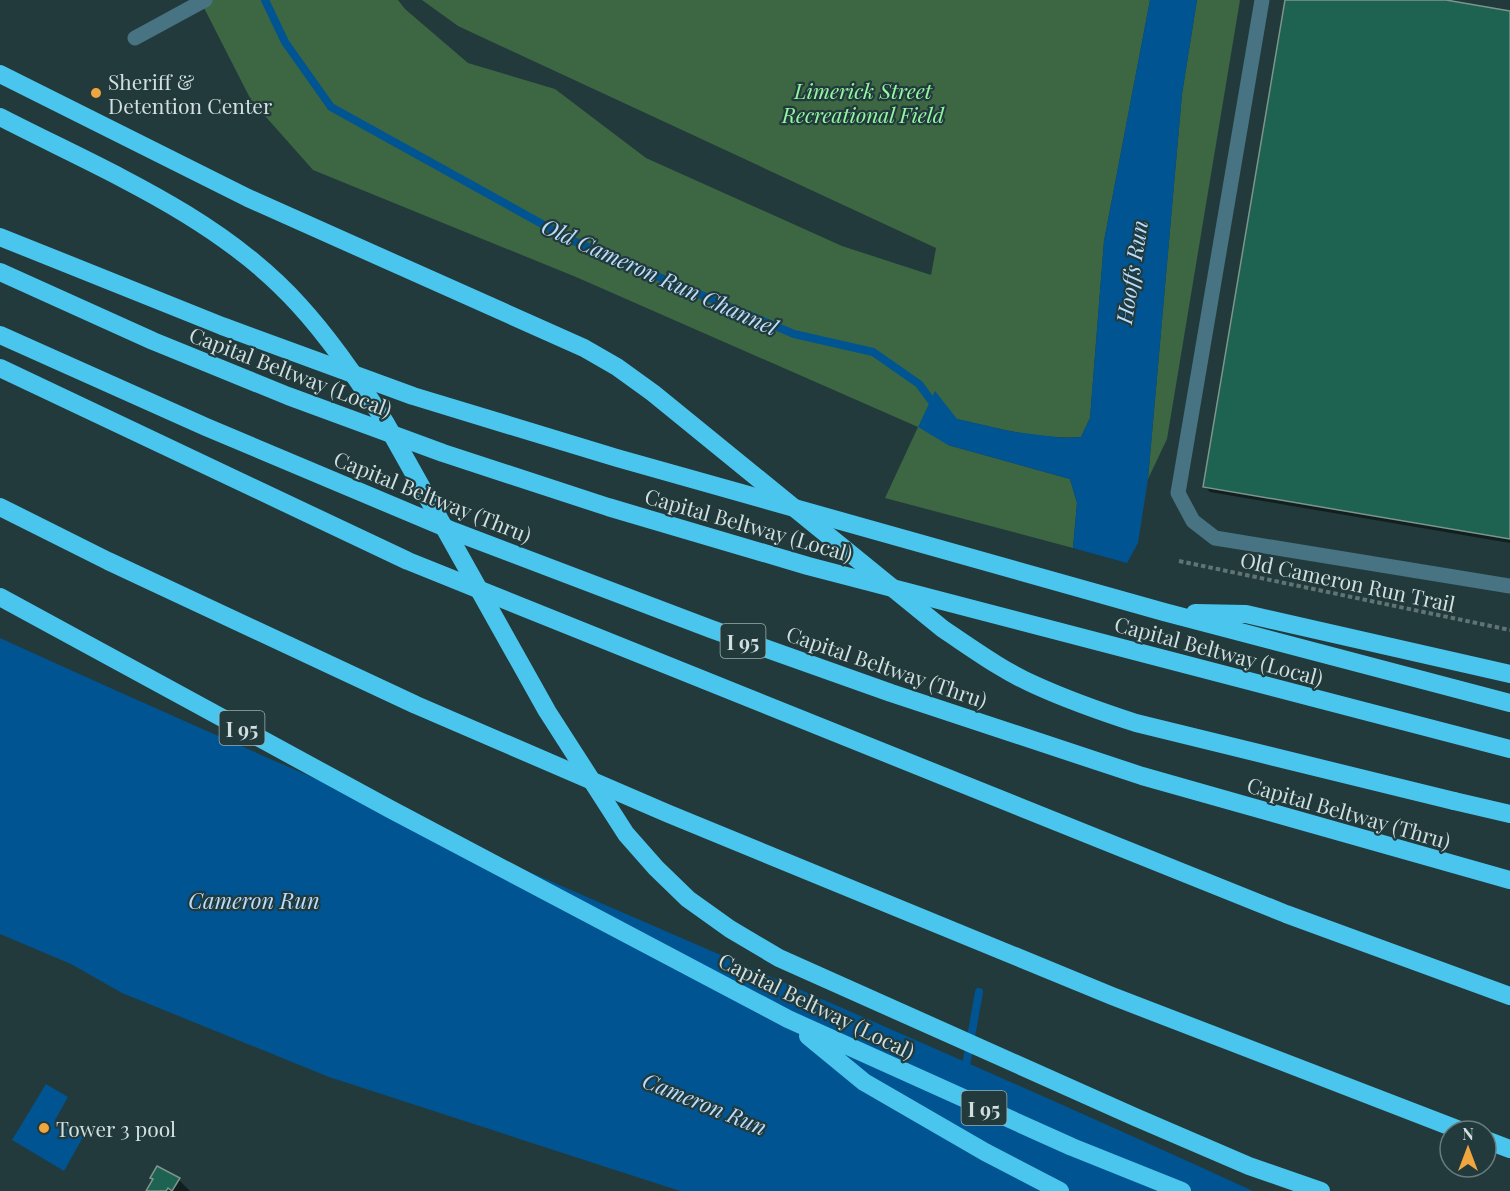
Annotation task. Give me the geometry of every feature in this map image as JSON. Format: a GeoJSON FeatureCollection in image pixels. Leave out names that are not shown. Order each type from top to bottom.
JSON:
{"type":"FeatureCollection","features":[{"type":"Feature","properties":{"kind":"highway"},"geometry":{"type":"LineString","coordinates":[[0,74],[248,198],[521,318],[600,357],[653,393],[943,629],[990,661],[1034,685],[1136,723],[1510,814]]}},
{"type":"Feature","properties":{"kind":"highway"},"geometry":{"type":"LineString","coordinates":[[0,117],[175,208],[219,236],[298,303],[338,353],[385,422],[548,711],[601,796],[626,834],[688,899],[730,929],[779,957],[1145,1122],[1249,1166],[1321,1191]]}},
{"type":"Feature","properties":{"kind":"highway"},"geometry":{"type":"LineString","coordinates":[[0,237],[222,326],[413,396],[617,458],[867,529],[1164,612],[1510,703]]}},
{"type":"Feature","properties":{"kind":"highway","name":"Capital Beltway (Local)"},"geometry":{"type":"LineString","coordinates":[[0,272],[153,341],[288,396],[443,453],[608,507],[808,566],[1510,749]]}},
{"type":"Feature","properties":{"kind":"highway","name":"Capital Beltway (Thru)"},"geometry":{"type":"LineString","coordinates":[[0,335],[206,427],[453,531],[711,629],[891,693],[1142,776],[1510,880]]}},
{"type":"Feature","properties":{"kind":"highway"},"geometry":{"type":"LineString","coordinates":[[0,368],[408,561],[1286,914],[1510,996]]}},
{"type":"Feature","properties":{"kind":"highway"},"geometry":{"type":"LineString","coordinates":[[0,507],[108,561],[416,705],[669,814],[1112,996],[1438,1122]]}},
{"type":"Feature","properties":{"kind":"highway","name":"Capital Beltway (Local)"},"geometry":{"type":"LineString","coordinates":[[0,597],[400,814],[788,1019],[1071,1148],[1182,1191]]}},
{"type":"Feature","properties":{"kind":"highway"},"geometry":{"type":"LineString","coordinates":[[1164,612],[1246,614],[1510,674]]}},
{"type":"Feature","properties":{"kind":"highway"},"geometry":{"type":"LineString","coordinates":[[788,1019],[864,1082],[985,1152],[1060,1191]]}},
{"type":"Feature","properties":{"kind":"street"},"geometry":{"type":"LineString","coordinates":[[135,38],[205,0]]}},
{"type":"Feature","properties":{"kind":"street"},"geometry":{"type":"LineString","coordinates":[[1262,0],[1178,494],[1192,521],[1215,538],[1510,586]]}},
{"type":"Feature","properties":{"kind":"path","name":"Old Cameron Run Trail"},"geometry":{"type":"LineString","coordinates":[[1179,561],[1510,630]]}},
{"type":"Feature","properties":{"kind":"green space","name":"Limerick Street Recreational Field"},"geometry":{"type":"Polygon","coordinates":[[[200,0],[398,0],[405,9],[468,63],[555,89],[646,158],[842,246],[931,275],[936,248],[458,26],[422,0],[1150,0],[1104,241],[1090,418],[1081,437],[1050,437],[957,419],[948,445],[1070,479],[1077,503],[1073,548],[885,498],[918,427],[576,277],[313,170],[251,100],[200,0]]]}},
{"type":"Feature","properties":{"kind":"green space"},"geometry":{"type":"Polygon","coordinates":[[[1197,0],[1240,0],[1167,439],[1148,479],[1182,94],[1197,0]]]}},
{"type":"Feature","properties":{"kind":"water","name":"Hooffs Run"},"geometry":{"type":"Polygon","coordinates":[[[1150,0],[1197,0],[1182,94],[1148,479],[1138,543],[1127,563],[1073,548],[1077,503],[1070,479],[948,445],[918,427],[935,391],[957,419],[1014,432],[1065,438],[1081,437],[1090,418],[1104,241],[1150,0]]]}},
{"type":"Feature","properties":{"kind":"water","name":"Cameron Run"},"geometry":{"type":"Polygon","coordinates":[[[0,638],[1097,1120],[1253,1191],[680,1191],[329,1077],[122,993],[71,964],[0,934],[0,638]]]}},
{"type":"Feature","properties":{"kind":"water","name":"Tower 3 pool"},"geometry":{"type":"Polygon","coordinates":[[[46,1084],[68,1097],[55,1120],[83,1137],[64,1171],[12,1140],[46,1084]]]}},
{"type":"Feature","properties":{"kind":"building"},"geometry":{"type":"Polygon","coordinates":[[[1285,0],[1446,0],[1510,11],[1510,539],[1203,487],[1285,0]]]}},
{"type":"Feature","properties":{"kind":"building"},"geometry":{"type":"Polygon","coordinates":[[[157,1166],[180,1178],[172,1191],[168,1188],[166,1191],[146,1191],[157,1166]]]}},
{"type":"Feature","properties":{"kind":"waterway","name":"Old Cameron Run Channel"},"geometry":{"type":"LineString","coordinates":[[265,0],[285,42],[331,107],[571,240],[794,334],[873,352],[919,384],[936,407]]}},
{"type":"Feature","properties":{"kind":"waterway"},"geometry":{"type":"LineString","coordinates":[[965,1071],[979,992]]}},
{"type":"Feature","properties":{"kind":"place","name":"Sheriff & Detention Center"},"geometry":{"type":"Point","coordinates":[96,93]}},
{"type":"Feature","properties":{"kind":"place","name":"Tower 3 pool"},"geometry":{"type":"Point","coordinates":[44,1128]}}]}
